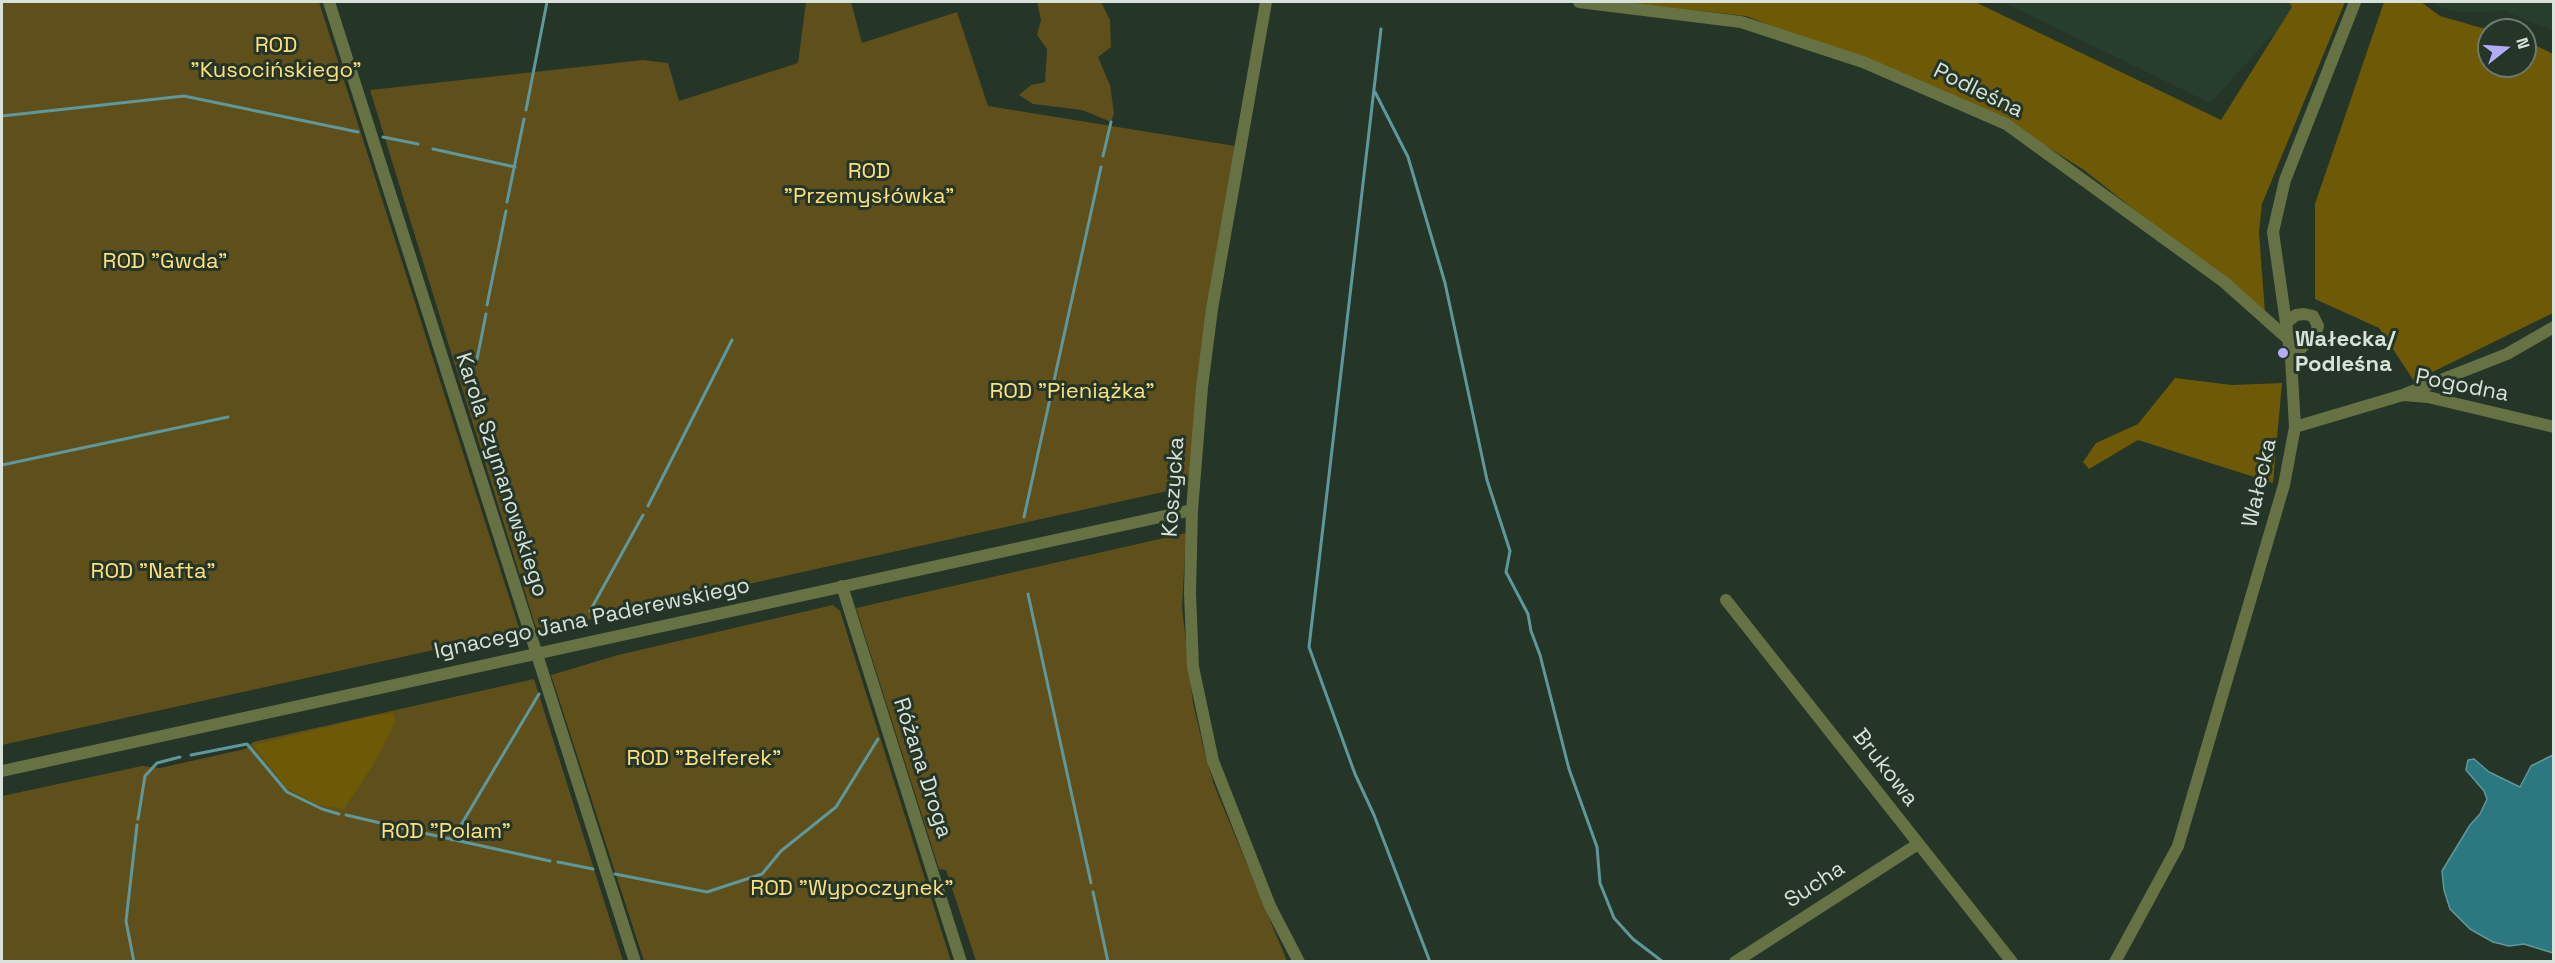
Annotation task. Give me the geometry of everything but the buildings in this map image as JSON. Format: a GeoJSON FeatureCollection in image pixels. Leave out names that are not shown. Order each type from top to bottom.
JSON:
{"type":"FeatureCollection","features":[{"type":"Feature","properties":{"kind":"street","name":"Karola Szymanowskiego"},"geometry":{"type":"LineString","coordinates":[[329,2],[635,962]]}},
{"type":"Feature","properties":{"kind":"street","name":"Koszycka"},"geometry":{"type":"LineString","coordinates":[[1266,2],[1254,81],[1212,309],[1202,387],[1192,510],[1190,593],[1193,667],[1213,761],[1270,906],[1299,962]]}},
{"type":"Feature","properties":{"kind":"street","name":"Podleśna"},"geometry":{"type":"LineString","coordinates":[[1585,2],[1741,22],[1863,62],[2006,124],[2224,282],[2288,339]]}},
{"type":"Feature","properties":{"kind":"street","name":"Wałecka"},"geometry":{"type":"LineString","coordinates":[[2115,962],[2178,846],[2281,496],[2295,427],[2291,358],[2272,232],[2285,180],[2355,2]]}},
{"type":"Feature","properties":{"kind":"street"},"geometry":{"type":"LineString","coordinates":[[2286,323],[2296,315],[2304,314],[2314,318],[2318,326],[2316,335],[2291,358]]}},
{"type":"Feature","properties":{"kind":"street"},"geometry":{"type":"LineString","coordinates":[[2403,396],[2507,354],[2553,327]]}},
{"type":"Feature","properties":{"kind":"street","name":"Pogodna"},"geometry":{"type":"LineString","coordinates":[[2295,427],[2403,396],[2428,397],[2553,427]]}},
{"type":"Feature","properties":{"kind":"street","name":"Ignacego Jana Paderewskiego"},"geometry":{"type":"LineString","coordinates":[[2,771],[535,652],[1192,510]]}},
{"type":"Feature","properties":{"kind":"street","name":"Różana Droga"},"geometry":{"type":"LineString","coordinates":[[842,586],[961,962]]}},
{"type":"Feature","properties":{"kind":"street","name":"Brukowa"},"geometry":{"type":"LineString","coordinates":[[1726,600],[2012,962]]}},
{"type":"Feature","properties":{"kind":"street","name":"Sucha"},"geometry":{"type":"LineString","coordinates":[[1735,962],[1918,844]]}},
{"type":"Feature","properties":{"kind":"shaded area"},"geometry":{"type":"Polygon","coordinates":[[[1622,2],[1975,2],[2221,120],[2292,7],[2289,2],[2345,2],[2262,204],[2259,232],[2265,313],[2084,170],[1992,112],[1746,16],[1622,2]]]}},
{"type":"Feature","properties":{"kind":"shaded area"},"geometry":{"type":"Polygon","coordinates":[[[2003,2],[2303,2],[2210,103],[2003,2]]]}},
{"type":"Feature","properties":{"kind":"shaded area"},"geometry":{"type":"Polygon","coordinates":[[[2384,2],[2421,2],[2440,16],[2477,27],[2477,78],[2537,78],[2537,46],[2553,54],[2553,313],[2414,381],[2379,328],[2315,299],[2315,204],[2384,2]]]}},
{"type":"Feature","properties":{"kind":"shaded area"},"geometry":{"type":"Polygon","coordinates":[[[2435,2],[2553,2],[2553,31],[2537,24],[2537,18],[2521,18],[2504,11],[2461,13],[2433,5],[2435,2]]]}},
{"type":"Feature","properties":{"kind":"shaded area"},"geometry":{"type":"Polygon","coordinates":[[[2175,378],[2232,385],[2282,383],[2273,483],[2138,440],[2089,469],[2083,462],[2096,443],[2138,424],[2175,378]]]}},
{"type":"Feature","properties":{"kind":"shaded area"},"geometry":{"type":"Polygon","coordinates":[[[394,713],[395,722],[375,762],[344,809],[318,805],[286,788],[253,745],[372,716],[394,713]]]}},
{"type":"Feature","properties":{"kind":"green space"},"geometry":{"type":"Polygon","coordinates":[[[2,2],[319,2],[520,631],[2,745],[2,2]]]}},
{"type":"Feature","properties":{"kind":"green space"},"geometry":{"type":"Polygon","coordinates":[[[806,2],[851,2],[862,43],[957,12],[988,106],[1235,146],[1190,486],[537,631],[370,90],[643,60],[668,63],[679,101],[798,63],[806,2]]]}},
{"type":"Feature","properties":{"kind":"green space"},"geometry":{"type":"Polygon","coordinates":[[[1037,2],[1101,2],[1110,20],[1111,47],[1098,57],[1110,85],[1114,113],[1111,122],[1082,110],[1033,104],[1019,95],[1031,85],[1045,82],[1047,49],[1037,35],[1041,20],[1037,2]]]}},
{"type":"Feature","properties":{"kind":"green space"},"geometry":{"type":"Polygon","coordinates":[[[1186,533],[1182,608],[1193,703],[1204,750],[1214,785],[1287,961],[976,961],[946,870],[939,869],[856,608],[1186,533]]]}},
{"type":"Feature","properties":{"kind":"green space","name":"ROD \"Belferek\""},"geometry":{"type":"Polygon","coordinates":[[[833,605],[840,611],[951,961],[644,961],[551,675],[618,655],[833,605]]]}},
{"type":"Feature","properties":{"kind":"green space","name":"ROD \"Polam\""},"geometry":{"type":"Polygon","coordinates":[[[534,679],[623,961],[2,961],[2,796],[142,766],[160,768],[245,749],[253,742],[534,679]]]}},
{"type":"Feature","properties":{"kind":"water"},"geometry":{"type":"Polygon","coordinates":[[[2554,755],[2553,953],[2524,944],[2509,946],[2493,942],[2470,929],[2450,909],[2444,890],[2442,871],[2470,825],[2480,814],[2487,799],[2484,791],[2466,770],[2468,760],[2474,759],[2489,772],[2520,787],[2531,766],[2554,755]]]}},
{"type":"Feature","properties":{"kind":"waterway"},"geometry":{"type":"LineString","coordinates":[[526,110],[547,2]]}},
{"type":"Feature","properties":{"kind":"waterway"},"geometry":{"type":"LineString","coordinates":[[1381,29],[1309,647],[1355,774],[1374,815],[1430,962]]}},
{"type":"Feature","properties":{"kind":"waterway"},"geometry":{"type":"LineString","coordinates":[[1375,92],[1408,157],[1445,283],[1487,480],[1510,551],[1506,572],[1528,614],[1569,769],[1597,847],[1600,883],[1614,918],[1633,939],[1663,962]]}},
{"type":"Feature","properties":{"kind":"waterway"},"geometry":{"type":"LineString","coordinates":[[2,116],[184,96],[358,132]]}},
{"type":"Feature","properties":{"kind":"waterway"},"geometry":{"type":"LineString","coordinates":[[507,202],[524,119]]}},
{"type":"Feature","properties":{"kind":"waterway"},"geometry":{"type":"LineString","coordinates":[[1103,156],[1111,122]]}},
{"type":"Feature","properties":{"kind":"waterway"},"geometry":{"type":"LineString","coordinates":[[383,137],[418,144]]}},
{"type":"Feature","properties":{"kind":"waterway"},"geometry":{"type":"LineString","coordinates":[[433,149],[515,167]]}},
{"type":"Feature","properties":{"kind":"waterway"},"geometry":{"type":"LineString","coordinates":[[1024,517],[1101,167]]}},
{"type":"Feature","properties":{"kind":"waterway"},"geometry":{"type":"LineString","coordinates":[[487,305],[506,211]]}},
{"type":"Feature","properties":{"kind":"waterway"},"geometry":{"type":"LineString","coordinates":[[477,359],[486,314]]}},
{"type":"Feature","properties":{"kind":"waterway"},"geometry":{"type":"LineString","coordinates":[[648,506],[732,340]]}},
{"type":"Feature","properties":{"kind":"waterway"},"geometry":{"type":"LineString","coordinates":[[2,465],[228,417]]}},
{"type":"Feature","properties":{"kind":"waterway"},"geometry":{"type":"LineString","coordinates":[[590,611],[643,515]]}},
{"type":"Feature","properties":{"kind":"waterway"},"geometry":{"type":"LineString","coordinates":[[1028,594],[1091,883]]}},
{"type":"Feature","properties":{"kind":"waterway"},"geometry":{"type":"LineString","coordinates":[[452,840],[539,694]]}},
{"type":"Feature","properties":{"kind":"waterway"},"geometry":{"type":"LineString","coordinates":[[615,874],[707,892],[762,874],[781,851],[836,807],[878,739]]}},
{"type":"Feature","properties":{"kind":"waterway"},"geometry":{"type":"LineString","coordinates":[[191,755],[247,744],[287,792],[322,809],[339,814]]}},
{"type":"Feature","properties":{"kind":"waterway"},"geometry":{"type":"LineString","coordinates":[[138,819],[145,776],[157,763],[180,757]]}},
{"type":"Feature","properties":{"kind":"waterway"},"geometry":{"type":"LineString","coordinates":[[346,815],[415,831]]}},
{"type":"Feature","properties":{"kind":"waterway"},"geometry":{"type":"LineString","coordinates":[[134,962],[126,921],[137,825]]}},
{"type":"Feature","properties":{"kind":"waterway"},"geometry":{"type":"LineString","coordinates":[[419,832],[550,861]]}},
{"type":"Feature","properties":{"kind":"waterway"},"geometry":{"type":"LineString","coordinates":[[558,862],[593,869]]}},
{"type":"Feature","properties":{"kind":"waterway"},"geometry":{"type":"LineString","coordinates":[[1093,892],[1108,962]]}},
{"type":"Feature","properties":{"kind":"place","name":"Wałecka/ Podleśna"},"geometry":{"type":"Point","coordinates":[2283,353]}},
{"type":"Feature","properties":{"kind":"park label","name":"ROD \"Kusocińskiego\""},"geometry":{"type":"Point","coordinates":[276,58]}},
{"type":"Feature","properties":{"kind":"park label","name":"ROD \"Przemysłówka\""},"geometry":{"type":"Point","coordinates":[869,184]}},
{"type":"Feature","properties":{"kind":"park label","name":"ROD \"Gwda\""},"geometry":{"type":"Point","coordinates":[165,262]}},
{"type":"Feature","properties":{"kind":"park label","name":"ROD \"Pieniążka\""},"geometry":{"type":"Point","coordinates":[1072,392]}},
{"type":"Feature","properties":{"kind":"park label","name":"ROD \"Nafta\""},"geometry":{"type":"Point","coordinates":[153,572]}},
{"type":"Feature","properties":{"kind":"park label","name":"ROD \"Wypoczynek\""},"geometry":{"type":"Point","coordinates":[852,889]}}]}
